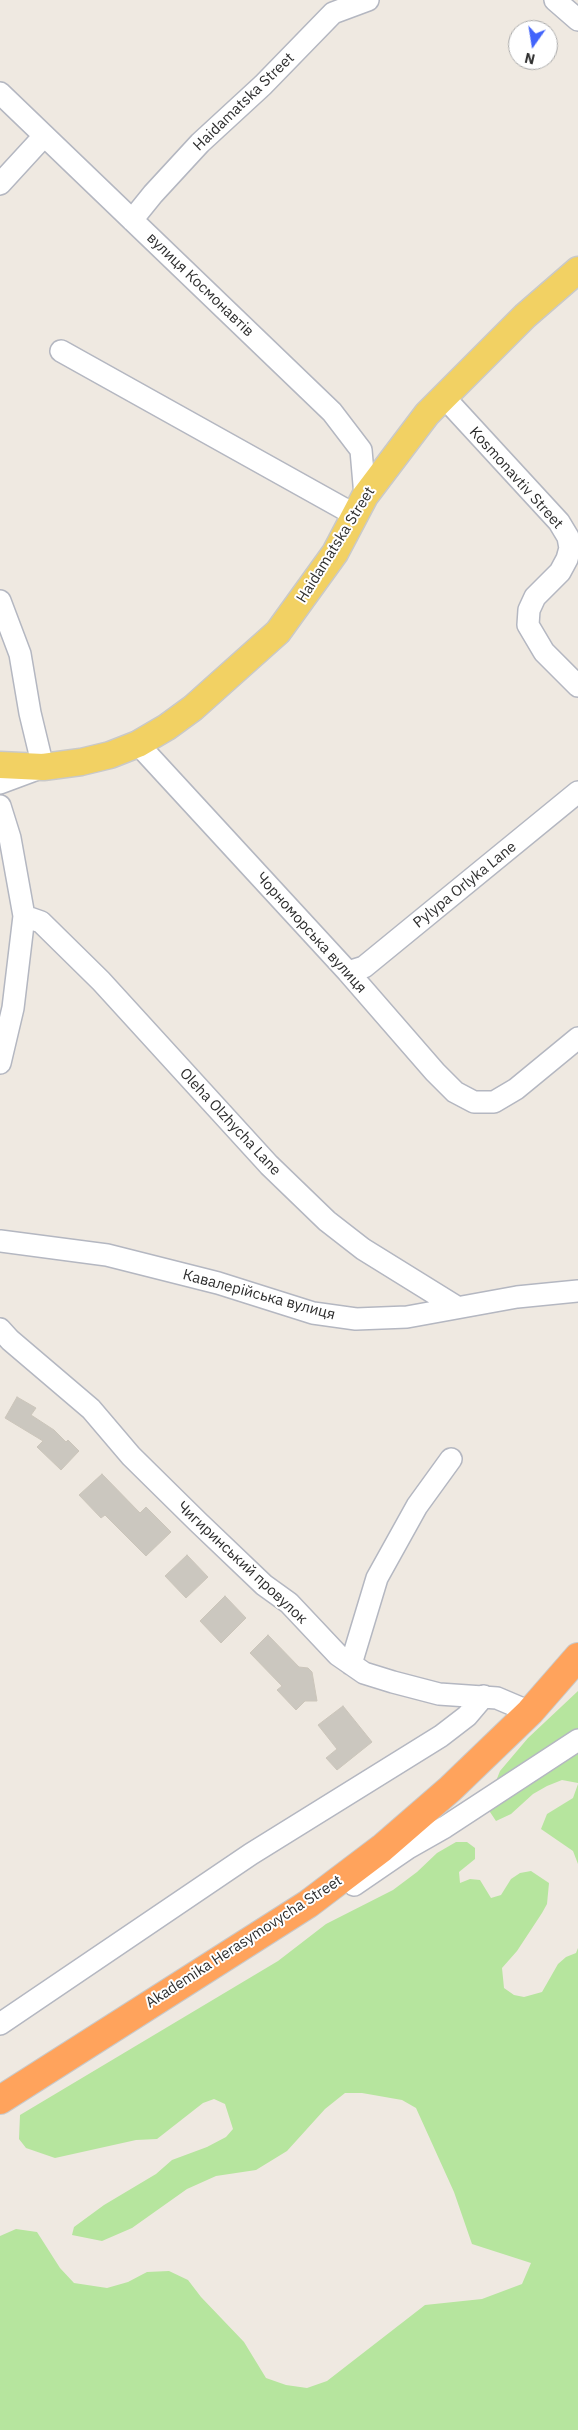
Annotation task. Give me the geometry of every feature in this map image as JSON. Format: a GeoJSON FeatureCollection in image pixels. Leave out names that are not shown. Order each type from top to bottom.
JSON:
{"type":"FeatureCollection","features":[{"type":"Feature","properties":{"kind":"highway","name":"Akademika Herasymovycha Street"},"geometry":{"type":"LineString","coordinates":[[0,2100],[308,1904],[382,1848],[450,1789],[530,1712],[578,1657]]}},
{"type":"Feature","properties":{"kind":"main road","name":"Haidamatska Street"},"geometry":{"type":"LineString","coordinates":[[43,768],[110,755],[138,744],[193,708],[278,632],[335,553],[360,506],[427,414],[525,316],[578,270]]}},
{"type":"Feature","properties":{"kind":"main road"},"geometry":{"type":"LineString","coordinates":[[0,765],[43,768]]}},
{"type":"Feature","properties":{"kind":"street","name":"Haidamatska Street"},"geometry":{"type":"LineString","coordinates":[[132,220],[200,143],[263,85],[333,14],[368,0]]}},
{"type":"Feature","properties":{"kind":"street"},"geometry":{"type":"LineString","coordinates":[[555,0],[578,20]]}},
{"type":"Feature","properties":{"kind":"street","name":"вулиця Космонавтів"},"geometry":{"type":"LineString","coordinates":[[0,93],[332,412],[362,450],[360,506]]}},
{"type":"Feature","properties":{"kind":"street"},"geometry":{"type":"LineString","coordinates":[[0,184],[44,136]]}},
{"type":"Feature","properties":{"kind":"street"},"geometry":{"type":"LineString","coordinates":[[61,351],[360,506]]}},
{"type":"Feature","properties":{"kind":"street","name":"Kosmonavtiv Street"},"geometry":{"type":"LineString","coordinates":[[443,396],[559,522],[568,537],[570,548],[560,572],[536,597],[529,610],[528,626],[544,652],[578,686]]}},
{"type":"Feature","properties":{"kind":"street"},"geometry":{"type":"LineString","coordinates":[[560,572],[578,556]]}},
{"type":"Feature","properties":{"kind":"street"},"geometry":{"type":"LineString","coordinates":[[0,601],[20,654],[30,713],[43,768]]}},
{"type":"Feature","properties":{"kind":"street","name":"Чорноморська вулиця"},"geometry":{"type":"LineString","coordinates":[[138,744],[348,972],[435,1072],[456,1092],[474,1102],[494,1102],[516,1089],[578,1038]]}},
{"type":"Feature","properties":{"kind":"street","name":"Haidamatska Street"},"geometry":{"type":"LineString","coordinates":[[0,783],[43,768]]}},
{"type":"Feature","properties":{"kind":"street","name":"Pylypa Orlyka Lane"},"geometry":{"type":"LineString","coordinates":[[348,972],[364,968],[578,792]]}},
{"type":"Feature","properties":{"kind":"street"},"geometry":{"type":"LineString","coordinates":[[0,806],[10,838],[24,916],[13,1008],[0,1063]]}},
{"type":"Feature","properties":{"kind":"street","name":"Oleha Olzhycha Lane"},"geometry":{"type":"LineString","coordinates":[[24,916],[41,922],[101,981],[269,1165],[327,1221],[363,1249],[455,1306]]}},
{"type":"Feature","properties":{"kind":"street","name":"Кавалерійська вулиця"},"geometry":{"type":"LineString","coordinates":[[0,1241],[107,1255],[218,1283],[313,1313],[356,1319],[407,1317],[455,1306],[578,1291]]}},
{"type":"Feature","properties":{"kind":"street","name":"Чигиринський провулок"},"geometry":{"type":"LineString","coordinates":[[0,1329],[91,1409],[131,1456],[264,1585],[289,1603],[338,1655],[364,1673],[439,1694],[497,1698],[530,1712]]}},
{"type":"Feature","properties":{"kind":"street"},"geometry":{"type":"LineString","coordinates":[[351,1664],[377,1578],[417,1506],[450,1459]]}},
{"type":"Feature","properties":{"kind":"street"},"geometry":{"type":"LineString","coordinates":[[0,2024],[250,1854],[441,1736],[467,1716],[484,1696]]}},
{"type":"Feature","properties":{"kind":"street"},"geometry":{"type":"LineString","coordinates":[[308,1904],[352,1886],[408,1848],[445,1827],[578,1740]]}},
{"type":"Feature","properties":{"kind":"green space"},"geometry":{"type":"Polygon","coordinates":[[[578,1691],[578,1783],[562,1780],[547,1786],[533,1794],[511,1814],[496,1821],[486,1806],[500,1771],[528,1738],[578,1691]]]}},
{"type":"Feature","properties":{"kind":"green space"},"geometry":{"type":"Polygon","coordinates":[[[578,1784],[578,1864],[573,1851],[541,1829],[547,1814],[573,1798],[578,1784]]]}},
{"type":"Feature","properties":{"kind":"green space"},"geometry":{"type":"Polygon","coordinates":[[[456,1842],[467,1842],[475,1848],[475,1859],[459,1872],[460,1883],[470,1879],[480,1880],[491,1898],[501,1895],[511,1879],[520,1873],[531,1871],[549,1883],[547,1904],[517,1951],[502,1968],[504,1988],[514,1995],[524,1997],[542,1992],[558,1964],[566,1957],[576,1953],[578,1948],[578,2430],[0,2430],[0,2236],[16,2229],[37,2232],[60,2268],[74,2283],[107,2288],[128,2282],[147,2272],[169,2271],[188,2280],[201,2297],[244,2342],[266,2378],[286,2385],[307,2388],[327,2381],[425,2305],[482,2299],[522,2284],[531,2263],[472,2244],[454,2192],[416,2108],[402,2100],[362,2093],[345,2093],[325,2109],[287,2151],[256,2170],[216,2176],[187,2189],[132,2228],[102,2241],[72,2235],[74,2227],[104,2205],[156,2174],[172,2160],[207,2147],[226,2137],[233,2129],[225,2104],[214,2099],[203,2103],[157,2139],[136,2140],[55,2158],[26,2148],[19,2139],[20,2115],[278,1961],[326,1924],[393,1890],[417,1872],[437,1853],[456,1842]]]}},
{"type":"Feature","properties":{"kind":"building"},"geometry":{"type":"Polygon","coordinates":[[[17,1397],[36,1408],[31,1415],[54,1430],[66,1442],[68,1440],[79,1451],[61,1470],[37,1447],[43,1441],[5,1418],[17,1397]]]}},
{"type":"Feature","properties":{"kind":"building"},"geometry":{"type":"Polygon","coordinates":[[[102,1474],[140,1513],[146,1507],[171,1532],[146,1556],[105,1515],[101,1518],[79,1495],[102,1474]]]}},
{"type":"Feature","properties":{"kind":"building"},"geometry":{"type":"Polygon","coordinates":[[[187,1555],[208,1577],[186,1598],[165,1576],[187,1555]]]}},
{"type":"Feature","properties":{"kind":"building"},"geometry":{"type":"Polygon","coordinates":[[[225,1596],[246,1618],[221,1643],[200,1621],[225,1596]]]}},
{"type":"Feature","properties":{"kind":"building"},"geometry":{"type":"Polygon","coordinates":[[[268,1635],[299,1667],[308,1668],[312,1672],[317,1701],[305,1701],[296,1710],[277,1690],[282,1686],[250,1653],[268,1635]]]}},
{"type":"Feature","properties":{"kind":"building"},"geometry":{"type":"Polygon","coordinates":[[[343,1706],[372,1742],[337,1770],[326,1758],[337,1749],[318,1725],[343,1706]]]}}]}
